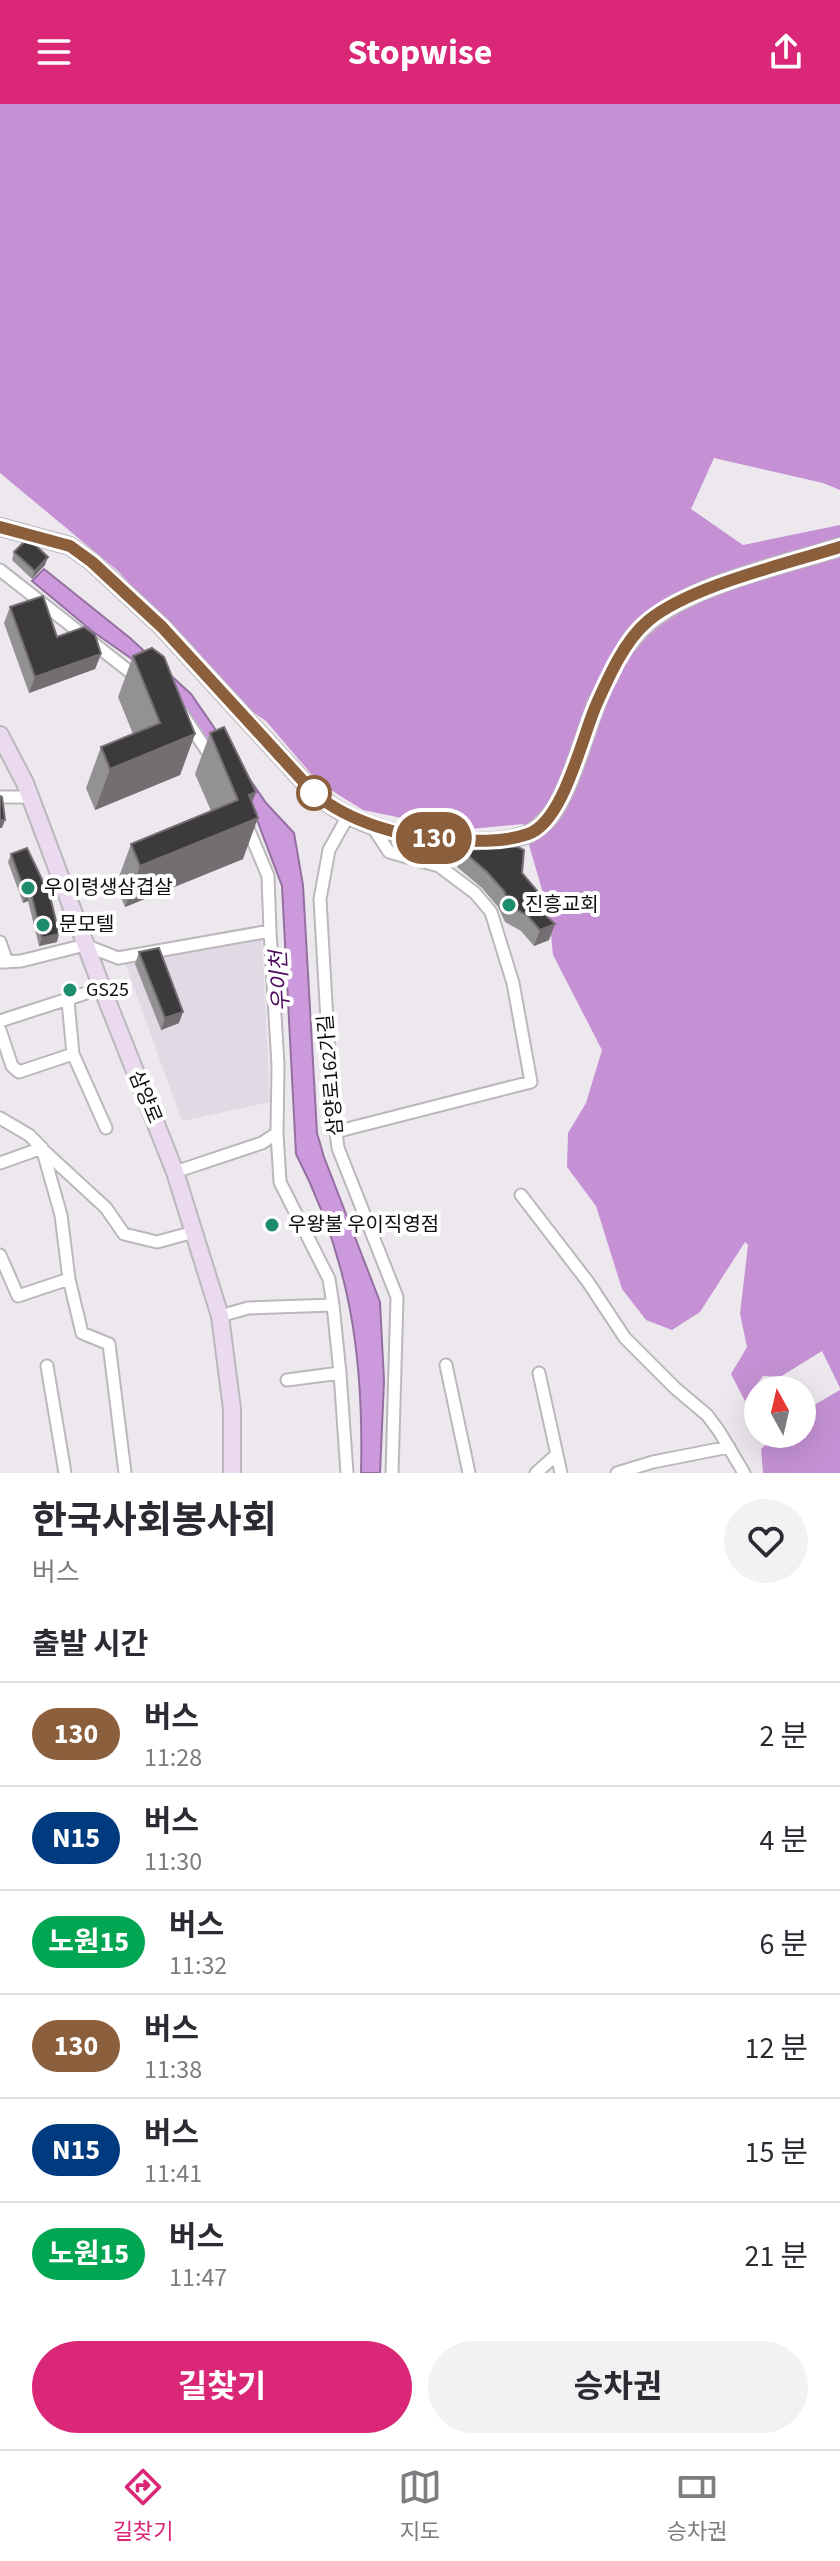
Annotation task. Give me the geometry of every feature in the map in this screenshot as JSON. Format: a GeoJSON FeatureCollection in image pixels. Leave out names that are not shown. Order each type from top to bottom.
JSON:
{"type":"FeatureCollection","features":[{"type":"Feature","properties":{"kind":"main road"},"geometry":{"type":"LineString","coordinates":[[0,527],[70,546],[92,562],[162,627],[314,793],[332,808],[372,826],[440,840],[491,842],[530,834],[551,815],[562,794],[597,702]]}},
{"type":"Feature","properties":{"kind":"main road"},"geometry":{"type":"LineString","coordinates":[[629,643],[648,620],[708,589],[840,547]]}},
{"type":"Feature","properties":{"kind":"main road","name":"삼양로"},"geometry":{"type":"LineString","coordinates":[[0,735],[30,797],[175,1172],[194,1232],[220,1316],[232,1409],[232,1473]]}},
{"type":"Feature","properties":{"kind":"street"},"geometry":{"type":"LineString","coordinates":[[0,570],[151,688]]}},
{"type":"Feature","properties":{"kind":"street"},"geometry":{"type":"LineString","coordinates":[[173,707],[185,716],[217,765]]}},
{"type":"Feature","properties":{"kind":"street"},"geometry":{"type":"LineString","coordinates":[[0,797],[30,797]]}},
{"type":"Feature","properties":{"kind":"street"},"geometry":{"type":"LineString","coordinates":[[242,815],[268,876],[278,1065],[280,1182],[329,1279],[347,1473]]}},
{"type":"Feature","properties":{"kind":"street","name":"삼양로162가길"},"geometry":{"type":"LineString","coordinates":[[348,816],[329,850],[320,899],[335,1132],[338,1148],[397,1297],[392,1473]]}},
{"type":"Feature","properties":{"kind":"street"},"geometry":{"type":"LineString","coordinates":[[335,1132],[531,1082],[513,983],[491,912],[475,893],[439,866],[389,852],[372,826]]}},
{"type":"Feature","properties":{"kind":"street"},"geometry":{"type":"LineString","coordinates":[[0,942],[4,962],[85,945],[118,958],[270,931]]}},
{"type":"Feature","properties":{"kind":"street"},"geometry":{"type":"LineString","coordinates":[[0,1021],[102,988]]}},
{"type":"Feature","properties":{"kind":"street"},"geometry":{"type":"LineString","coordinates":[[68,1001],[73,1054],[106,1128]]}},
{"type":"Feature","properties":{"kind":"street"},"geometry":{"type":"LineString","coordinates":[[0,1030],[12,1066],[19,1072],[73,1054]]}},
{"type":"Feature","properties":{"kind":"street"},"geometry":{"type":"LineString","coordinates":[[0,1118],[29,1135],[106,1208],[124,1234],[157,1242],[194,1232]]}},
{"type":"Feature","properties":{"kind":"street"},"geometry":{"type":"LineString","coordinates":[[175,1172],[262,1143],[277,1133]]}},
{"type":"Feature","properties":{"kind":"street"},"geometry":{"type":"LineString","coordinates":[[0,1163],[42,1148]]}},
{"type":"Feature","properties":{"kind":"street"},"geometry":{"type":"LineString","coordinates":[[42,1148],[61,1215],[69,1279],[82,1333],[109,1344],[125,1473]]}},
{"type":"Feature","properties":{"kind":"street"},"geometry":{"type":"LineString","coordinates":[[521,1195],[588,1282],[625,1338],[707,1415],[744,1473]]}},
{"type":"Feature","properties":{"kind":"street"},"geometry":{"type":"LineString","coordinates":[[0,1255],[18,1296],[69,1279]]}},
{"type":"Feature","properties":{"kind":"street"},"geometry":{"type":"LineString","coordinates":[[220,1316],[248,1308],[333,1305]]}},
{"type":"Feature","properties":{"kind":"street"},"geometry":{"type":"LineString","coordinates":[[446,1365],[469,1473]]}},
{"type":"Feature","properties":{"kind":"street"},"geometry":{"type":"LineString","coordinates":[[47,1366],[65,1473]]}},
{"type":"Feature","properties":{"kind":"street"},"geometry":{"type":"LineString","coordinates":[[287,1380],[340,1373]]}},
{"type":"Feature","properties":{"kind":"street"},"geometry":{"type":"LineString","coordinates":[[539,1373],[561,1473]]}},
{"type":"Feature","properties":{"kind":"street"},"geometry":{"type":"LineString","coordinates":[[617,1473],[653,1462],[729,1447]]}},
{"type":"Feature","properties":{"kind":"street"},"geometry":{"type":"LineString","coordinates":[[536,1473],[556,1455]]}},
{"type":"Feature","properties":{"kind":"shaded area"},"geometry":{"type":"Polygon","coordinates":[[[0,104],[840,104],[840,490],[823,483],[714,458],[691,509],[743,545],[840,525],[840,1388],[822,1351],[782,1376],[744,1376],[744,1399],[731,1374],[747,1347],[740,1314],[748,1245],[745,1242],[700,1312],[672,1330],[646,1320],[622,1289],[596,1206],[567,1167],[568,1133],[586,1103],[602,1050],[553,955],[549,914],[523,824],[459,830],[363,810],[318,782],[266,721],[235,700],[118,571],[0,473],[0,104]]]}},
{"type":"Feature","properties":{"kind":"shaded area","name":"우이천"},"geometry":{"type":"Polygon","coordinates":[[[44,569],[130,638],[191,694],[266,803],[294,833],[303,885],[317,1133],[380,1302],[384,1381],[380,1473],[361,1473],[360,1389],[350,1309],[329,1232],[296,1154],[282,886],[257,820],[182,704],[142,666],[92,631],[32,581],[44,569]]]}},
{"type":"Feature","properties":{"kind":"shaded area"},"geometry":{"type":"Polygon","coordinates":[[[262,938],[270,1102],[182,1121],[125,963],[262,938]]]}},
{"type":"Feature","properties":{"kind":"shaded area"},"geometry":{"type":"Polygon","coordinates":[[[840,1390],[840,1473],[763,1473],[762,1448],[816,1448],[816,1404],[840,1390]]]}},
{"type":"Feature","properties":{"kind":"building"},"geometry":{"type":"Polygon","coordinates":[[[28,538],[48,557],[35,571],[14,552],[28,538]]]}},
{"type":"Feature","properties":{"kind":"building"},"geometry":{"type":"Polygon","coordinates":[[[43,596],[57,637],[84,627],[95,635],[101,654],[35,677],[10,607],[43,596]]]}},
{"type":"Feature","properties":{"kind":"building"},"geometry":{"type":"Polygon","coordinates":[[[152,648],[164,657],[195,734],[110,769],[101,747],[160,723],[133,656],[152,648]]]}},
{"type":"Feature","properties":{"kind":"building"},"geometry":{"type":"Polygon","coordinates":[[[224,727],[256,792],[249,795],[258,818],[140,866],[131,844],[238,800],[210,733],[224,727]]]}},
{"type":"Feature","properties":{"kind":"building"},"geometry":{"type":"Polygon","coordinates":[[[2,797],[5,820],[0,820],[2,797]]]}},
{"type":"Feature","properties":{"kind":"building"},"geometry":{"type":"Polygon","coordinates":[[[499,847],[524,850],[522,873],[549,905],[543,913],[555,924],[540,930],[527,915],[511,907],[504,891],[463,851],[499,847]]]}},
{"type":"Feature","properties":{"kind":"building"},"geometry":{"type":"Polygon","coordinates":[[[27,848],[50,896],[59,934],[42,938],[31,893],[26,895],[11,854],[27,848]]]}},
{"type":"Feature","properties":{"kind":"building"},"geometry":{"type":"Polygon","coordinates":[[[159,948],[183,1012],[165,1018],[139,952],[159,948]]]}},
{"type":"Feature","properties":{"kind":"tunnel"},"geometry":{"type":"LineString","coordinates":[[597,702],[629,643]]}},
{"type":"Feature","properties":{"kind":"bus line","name":"130"},"geometry":{"type":"LineString","coordinates":[[0,527],[70,546],[92,562],[162,627],[314,793],[332,808],[372,826],[440,840],[491,842],[530,834],[551,815],[597,702],[629,643],[648,620],[708,589],[840,547]]}},
{"type":"Feature","properties":{"kind":"place","name":"우이령생삼겹살"},"geometry":{"type":"Point","coordinates":[28,888]}},
{"type":"Feature","properties":{"kind":"place","name":"진흥교회"},"geometry":{"type":"Point","coordinates":[509,905]}},
{"type":"Feature","properties":{"kind":"place","name":"문모텔"},"geometry":{"type":"Point","coordinates":[43,925]}},
{"type":"Feature","properties":{"kind":"place","name":"GS25"},"geometry":{"type":"Point","coordinates":[70,990]}},
{"type":"Feature","properties":{"kind":"place","name":"우왕불 우이직영점"},"geometry":{"type":"Point","coordinates":[272,1225]}}]}
